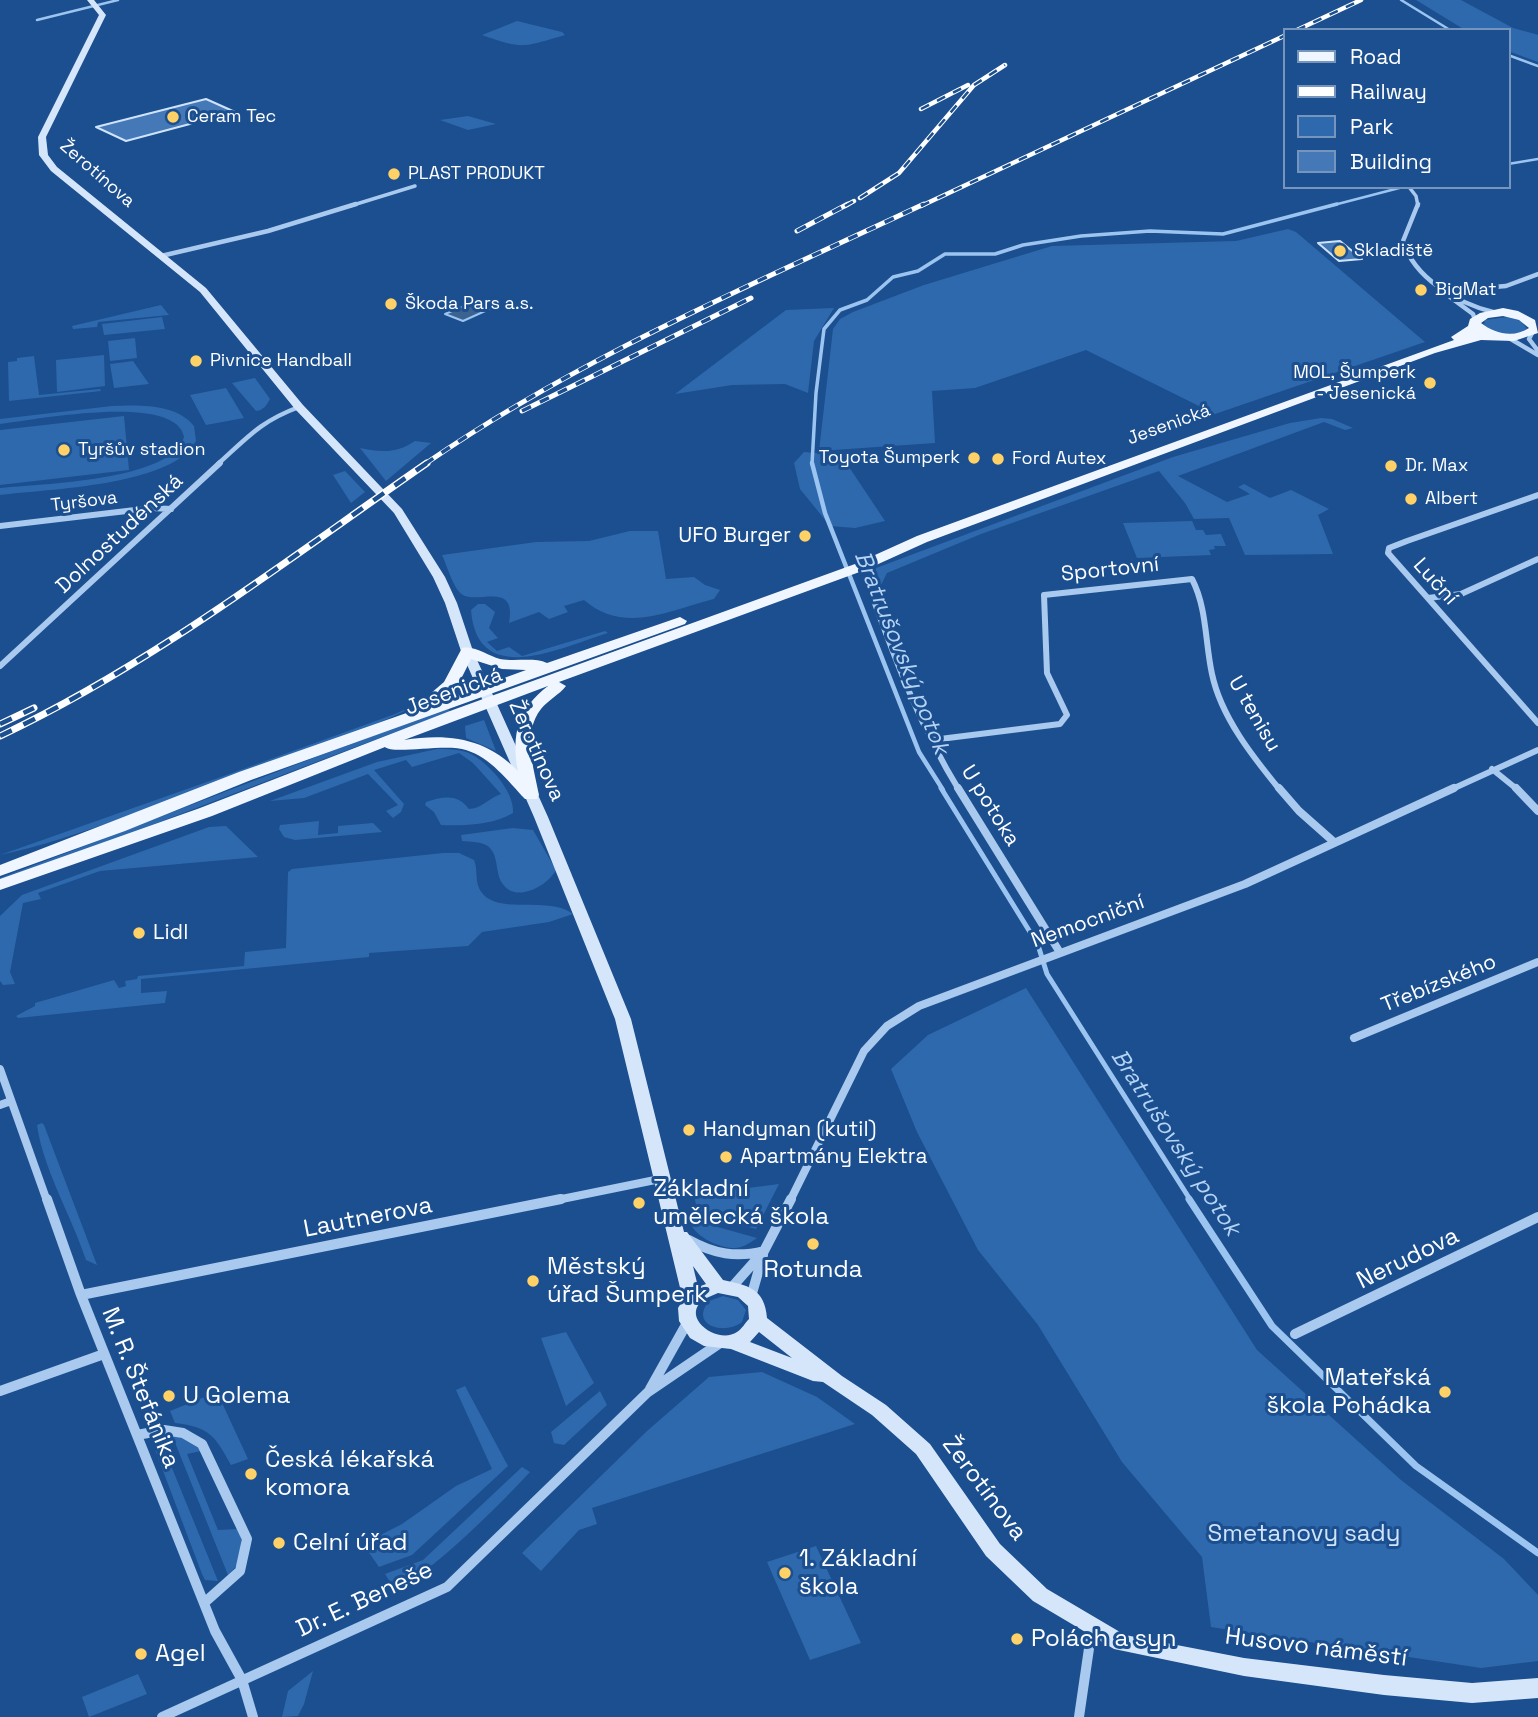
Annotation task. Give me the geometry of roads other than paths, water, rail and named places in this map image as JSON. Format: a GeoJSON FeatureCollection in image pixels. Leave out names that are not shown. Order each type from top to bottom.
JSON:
{"type":"FeatureCollection","features":[{"type":"Feature","properties":{"kind":"main road","name":"Jesenická"},"geometry":{"type":"LineString","coordinates":[[1431,350],[1472,330],[1475,321],[1486,314],[1504,313]]}},
{"type":"Feature","properties":{"kind":"main road"},"geometry":{"type":"LineString","coordinates":[[1504,313],[1535,322]]}},
{"type":"Feature","properties":{"kind":"main road"},"geometry":{"type":"LineString","coordinates":[[1475,321],[1479,328],[1499,335]]}},
{"type":"Feature","properties":{"kind":"main road","name":"Jesenická"},"geometry":{"type":"LineString","coordinates":[[0,885],[206,812],[487,697],[1431,350],[1480,336],[1518,337],[1535,322]]}},
{"type":"Feature","properties":{"kind":"main road"},"geometry":{"type":"LineString","coordinates":[[408,719],[451,684],[467,651],[481,660],[512,666],[586,661]]}},
{"type":"Feature","properties":{"kind":"main road"},"geometry":{"type":"LineString","coordinates":[[531,796],[521,744],[522,729],[539,699],[586,661]]}},
{"type":"Feature","properties":{"kind":"main road","name":"Jesenická"},"geometry":{"type":"LineString","coordinates":[[0,871],[97,836],[245,776],[408,719],[487,697]]}},
{"type":"Feature","properties":{"kind":"main road"},"geometry":{"type":"LineString","coordinates":[[344,757],[424,742],[458,743],[472,746],[496,758],[531,796]]}},
{"type":"Feature","properties":{"kind":"main road"},"geometry":{"type":"LineString","coordinates":[[0,858],[97,836]]}},
{"type":"Feature","properties":{"kind":"main road"},"geometry":{"type":"LineString","coordinates":[[0,900],[40,871]]}},
{"type":"Feature","properties":{"kind":"street","name":"Žerotínova"},"geometry":{"type":"LineString","coordinates":[[94,4],[103,15],[41,137],[40,151],[54,169],[204,290],[299,407],[405,520],[451,603],[467,651],[531,796],[623,1019],[692,1299],[685,1315],[687,1323],[700,1337],[727,1343],[835,1381]]}},
{"type":"Feature","properties":{"kind":"street"},"geometry":{"type":"LineString","coordinates":[[161,256],[268,231],[415,186]]}},
{"type":"Feature","properties":{"kind":"street"},"geometry":{"type":"LineString","coordinates":[[1410,189],[1418,206],[1403,241],[1421,271],[1457,304],[1473,314],[1475,321]]}},
{"type":"Feature","properties":{"kind":"street"},"geometry":{"type":"LineString","coordinates":[[1445,291],[1506,286],[1538,274]]}},
{"type":"Feature","properties":{"kind":"street"},"geometry":{"type":"LineString","coordinates":[[1445,291],[1477,308],[1504,313]]}},
{"type":"Feature","properties":{"kind":"street"},"geometry":{"type":"LineString","coordinates":[[1535,322],[1529,339],[1538,353]]}},
{"type":"Feature","properties":{"kind":"street"},"geometry":{"type":"LineString","coordinates":[[1499,335],[1518,341],[1538,353]]}},
{"type":"Feature","properties":{"kind":"street","name":"Dolnostudénská"},"geometry":{"type":"LineString","coordinates":[[0,666],[262,424],[272,417],[299,407]]}},
{"type":"Feature","properties":{"kind":"street","name":"Luční"},"geometry":{"type":"LineString","coordinates":[[1538,495],[1389,548],[1388,553],[1538,723]]}},
{"type":"Feature","properties":{"kind":"street","name":"Tyršova"},"geometry":{"type":"LineString","coordinates":[[0,526],[152,508],[171,509]]}},
{"type":"Feature","properties":{"kind":"street"},"geometry":{"type":"LineString","coordinates":[[1428,598],[1461,594],[1538,559]]}},
{"type":"Feature","properties":{"kind":"street","name":"Sportovní"},"geometry":{"type":"LineString","coordinates":[[932,740],[1060,724],[1067,715],[1047,673],[1044,595],[1192,579]]}},
{"type":"Feature","properties":{"kind":"street","name":"U tenisu"},"geometry":{"type":"LineString","coordinates":[[1192,579],[1199,589],[1207,653],[1216,690],[1246,743],[1294,807],[1334,842]]}},
{"type":"Feature","properties":{"kind":"street","name":"U potoka"},"geometry":{"type":"LineString","coordinates":[[872,595],[892,651],[942,762],[1059,951]]}},
{"type":"Feature","properties":{"kind":"street","name":"Nemocniční"},"geometry":{"type":"LineString","coordinates":[[751,1297],[765,1251],[859,1061],[887,1026],[919,1006],[1059,951],[1245,884],[1538,750]]}},
{"type":"Feature","properties":{"kind":"street"},"geometry":{"type":"LineString","coordinates":[[1492,769],[1528,798],[1538,811]]}},
{"type":"Feature","properties":{"kind":"street","name":"Třebízského"},"geometry":{"type":"LineString","coordinates":[[1354,1038],[1538,962]]}},
{"type":"Feature","properties":{"kind":"street","name":"M. R. Štefánika"},"geometry":{"type":"LineString","coordinates":[[0,1069],[81,1296],[215,1631],[242,1680],[253,1717]]}},
{"type":"Feature","properties":{"kind":"street"},"geometry":{"type":"LineString","coordinates":[[0,1105],[11,1101]]}},
{"type":"Feature","properties":{"kind":"street","name":"Lautnerova"},"geometry":{"type":"LineString","coordinates":[[81,1296],[662,1178]]}},
{"type":"Feature","properties":{"kind":"street","name":"Nerudova"},"geometry":{"type":"LineString","coordinates":[[1295,1334],[1538,1217]]}},
{"type":"Feature","properties":{"kind":"street","name":"Žerotínova"},"geometry":{"type":"LineString","coordinates":[[677,1232],[724,1287],[751,1297]]}},
{"type":"Feature","properties":{"kind":"street"},"geometry":{"type":"LineString","coordinates":[[677,1232],[725,1256],[737,1258],[765,1251]]}},
{"type":"Feature","properties":{"kind":"street","name":"Nemocniční"},"geometry":{"type":"LineString","coordinates":[[724,1287],[765,1251]]}},
{"type":"Feature","properties":{"kind":"street"},"geometry":{"type":"LineString","coordinates":[[692,1299],[724,1287]]}},
{"type":"Feature","properties":{"kind":"street"},"geometry":{"type":"LineString","coordinates":[[727,1343],[753,1330],[758,1321],[757,1304],[751,1297]]}},
{"type":"Feature","properties":{"kind":"street","name":"Žerotínova"},"geometry":{"type":"LineString","coordinates":[[758,1321],[835,1381],[879,1410],[923,1448],[993,1550],[1040,1595],[1092,1627]]}},
{"type":"Feature","properties":{"kind":"street","name":"Dr. E. Beneše"},"geometry":{"type":"LineString","coordinates":[[648,1392],[687,1323]]}},
{"type":"Feature","properties":{"kind":"street","name":"Dr. E. Beneše"},"geometry":{"type":"LineString","coordinates":[[162,1717],[447,1587],[648,1392],[727,1343]]}},
{"type":"Feature","properties":{"kind":"street"},"geometry":{"type":"LineString","coordinates":[[0,1391],[104,1354]]}},
{"type":"Feature","properties":{"kind":"street"},"geometry":{"type":"LineString","coordinates":[[137,1435],[164,1430],[183,1433],[202,1444],[247,1539],[246,1557],[240,1571],[204,1603]]}},
{"type":"Feature","properties":{"kind":"street"},"geometry":{"type":"LineString","coordinates":[[1082,1716],[1092,1627]]}},
{"type":"Feature","properties":{"kind":"street","name":"Husovo náměstí"},"geometry":{"type":"LineString","coordinates":[[1092,1627],[1121,1643],[1244,1667],[1472,1693],[1538,1688]]}},
{"type":"Feature","properties":{"kind":"waterway"},"geometry":{"type":"LineString","coordinates":[[37,20],[118,0]]}},
{"type":"Feature","properties":{"kind":"waterway","name":"Bratrušovský potok"},"geometry":{"type":"LineString","coordinates":[[1401,0],[1447,28]]}},
{"type":"Feature","properties":{"kind":"waterway","name":"Bratrušovský potok"},"geometry":{"type":"LineString","coordinates":[[1510,56],[1538,66]]}},
{"type":"Feature","properties":{"kind":"waterway","name":"Bratrušovský potok"},"geometry":{"type":"LineString","coordinates":[[1510,164],[1538,159]]}},
{"type":"Feature","properties":{"kind":"waterway","name":"Bratrušovský potok"},"geometry":{"type":"LineString","coordinates":[[1330,206],[1395,189]]}},
{"type":"Feature","properties":{"kind":"waterway","name":"Bratrušovský potok"},"geometry":{"type":"LineString","coordinates":[[812,463],[816,393],[824,329],[840,310],[867,300],[893,277],[918,271],[945,254],[995,254],[1023,245],[1081,236],[1150,231],[1223,234],[1337,204]]}},
{"type":"Feature","properties":{"kind":"waterway","name":"Bratrušovský potok"},"geometry":{"type":"LineString","coordinates":[[812,463],[825,513],[919,752],[943,790]]}},
{"type":"Feature","properties":{"kind":"waterway","name":"Bratrušovský potok"},"geometry":{"type":"LineString","coordinates":[[941,788],[1038,945],[1047,974],[1191,1201]]}},
{"type":"Feature","properties":{"kind":"waterway","name":"Bratrušovský potok"},"geometry":{"type":"LineString","coordinates":[[1189,1199],[1272,1326],[1416,1466],[1538,1553]]}},
{"type":"Feature","properties":{"kind":"railway"},"geometry":{"type":"LineString","coordinates":[[1301,28],[1361,0]]}},
{"type":"Feature","properties":{"kind":"railway"},"geometry":{"type":"LineString","coordinates":[[921,206],[1282,37]]}},
{"type":"Feature","properties":{"kind":"railway"},"geometry":{"type":"LineString","coordinates":[[860,198],[899,173],[974,85],[1005,65]]}},
{"type":"Feature","properties":{"kind":"railway"},"geometry":{"type":"LineString","coordinates":[[921,109],[968,85]]}},
{"type":"Feature","properties":{"kind":"railway"},"geometry":{"type":"LineString","coordinates":[[845,206],[854,201]]}},
{"type":"Feature","properties":{"kind":"railway"},"geometry":{"type":"LineString","coordinates":[[797,231],[848,204]]}},
{"type":"Feature","properties":{"kind":"railway"},"geometry":{"type":"LineString","coordinates":[[425,464],[544,389],[606,356],[732,293],[924,204]]}},
{"type":"Feature","properties":{"kind":"railway"},"geometry":{"type":"LineString","coordinates":[[522,411],[751,298]]}},
{"type":"Feature","properties":{"kind":"railway"},"geometry":{"type":"LineString","coordinates":[[0,736],[57,707],[166,643],[427,463]]}},
{"type":"Feature","properties":{"kind":"railway"},"geometry":{"type":"LineString","coordinates":[[0,724],[34,708]]}},
{"type":"Feature","properties":{"kind":"place","name":"Ceram Tec"},"geometry":{"type":"Point","coordinates":[173,117]}},
{"type":"Feature","properties":{"kind":"place","name":"PLAST PRODUKT"},"geometry":{"type":"Point","coordinates":[394,174]}},
{"type":"Feature","properties":{"kind":"place","name":"Skladiště"},"geometry":{"type":"Point","coordinates":[1340,251]}},
{"type":"Feature","properties":{"kind":"place","name":"BigMat"},"geometry":{"type":"Point","coordinates":[1421,290]}},
{"type":"Feature","properties":{"kind":"place","name":"Škoda Pars a.s."},"geometry":{"type":"Point","coordinates":[391,304]}},
{"type":"Feature","properties":{"kind":"place","name":"Pivnice Handball"},"geometry":{"type":"Point","coordinates":[196,361]}},
{"type":"Feature","properties":{"kind":"place","name":"MOL, Šumperk - Jesenická"},"geometry":{"type":"Point","coordinates":[1430,383]}},
{"type":"Feature","properties":{"kind":"place","name":"Tyršův stadion"},"geometry":{"type":"Point","coordinates":[64,450]}},
{"type":"Feature","properties":{"kind":"place","name":"Toyota Šumperk"},"geometry":{"type":"Point","coordinates":[974,458]}},
{"type":"Feature","properties":{"kind":"place","name":"Ford Autex"},"geometry":{"type":"Point","coordinates":[998,459]}},
{"type":"Feature","properties":{"kind":"place","name":"Dr. Max"},"geometry":{"type":"Point","coordinates":[1391,466]}},
{"type":"Feature","properties":{"kind":"place","name":"Albert"},"geometry":{"type":"Point","coordinates":[1411,499]}},
{"type":"Feature","properties":{"kind":"place","name":"UFO Burger"},"geometry":{"type":"Point","coordinates":[805,536]}},
{"type":"Feature","properties":{"kind":"place","name":"Lidl"},"geometry":{"type":"Point","coordinates":[139,933]}},
{"type":"Feature","properties":{"kind":"place","name":"Handyman (kutil)"},"geometry":{"type":"Point","coordinates":[689,1130]}},
{"type":"Feature","properties":{"kind":"place","name":"Apartmány Elektra"},"geometry":{"type":"Point","coordinates":[726,1157]}},
{"type":"Feature","properties":{"kind":"place","name":"Základní umělecká škola"},"geometry":{"type":"Point","coordinates":[639,1203]}},
{"type":"Feature","properties":{"kind":"place","name":"Rotunda"},"geometry":{"type":"Point","coordinates":[813,1244]}},
{"type":"Feature","properties":{"kind":"place","name":"Městský úřad Šumperk"},"geometry":{"type":"Point","coordinates":[533,1281]}},
{"type":"Feature","properties":{"kind":"place","name":"Mateřská škola Pohádka"},"geometry":{"type":"Point","coordinates":[1445,1392]}},
{"type":"Feature","properties":{"kind":"place","name":"U Golema"},"geometry":{"type":"Point","coordinates":[169,1396]}},
{"type":"Feature","properties":{"kind":"place","name":"Česká lékařská komora"},"geometry":{"type":"Point","coordinates":[251,1474]}},
{"type":"Feature","properties":{"kind":"place","name":"Celní úřad"},"geometry":{"type":"Point","coordinates":[279,1543]}},
{"type":"Feature","properties":{"kind":"place","name":"1. Základní škola"},"geometry":{"type":"Point","coordinates":[785,1573]}},
{"type":"Feature","properties":{"kind":"place","name":"Polách a syn"},"geometry":{"type":"Point","coordinates":[1017,1639]}},
{"type":"Feature","properties":{"kind":"place","name":"Agel"},"geometry":{"type":"Point","coordinates":[141,1654]}},
{"type":"Feature","properties":{"kind":"park label","name":"Smetanovy sady"},"geometry":{"type":"Point","coordinates":[1304,1534]}}]}
